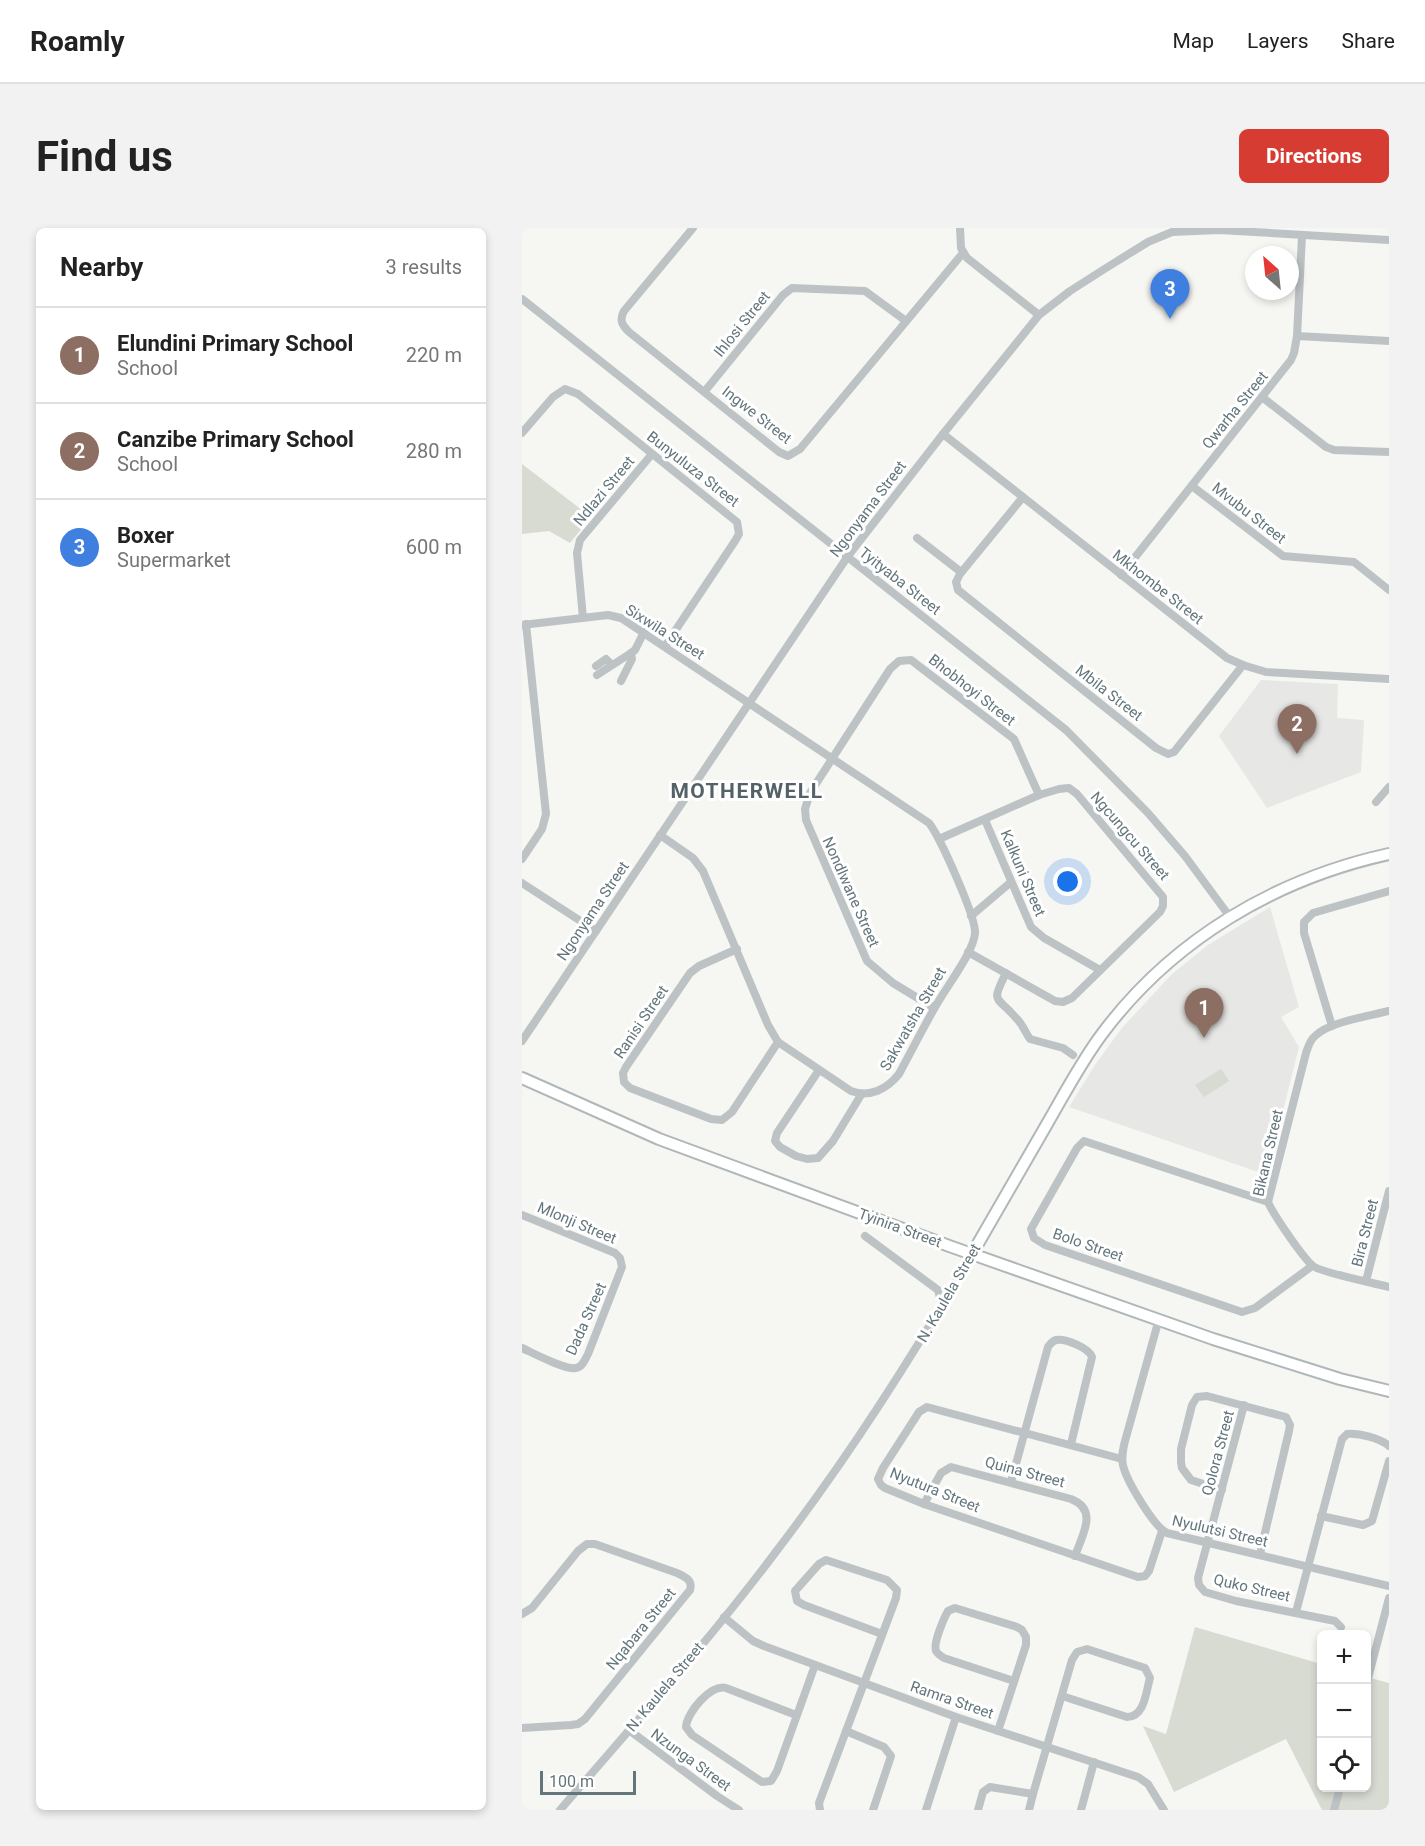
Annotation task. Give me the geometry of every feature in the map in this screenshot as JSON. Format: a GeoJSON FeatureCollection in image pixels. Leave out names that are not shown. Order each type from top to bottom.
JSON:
{"type":"FeatureCollection","features":[{"type":"Feature","properties":{"kind":"street","name":"Ingwe Street"},"geometry":{"type":"LineString","coordinates":[[693,228],[624,311],[621,320],[628,332],[788,456],[800,449],[963,253]]}},
{"type":"Feature","properties":{"kind":"street"},"geometry":{"type":"LineString","coordinates":[[960,228],[963,253],[1039,315]]}},
{"type":"Feature","properties":{"kind":"street","name":"Ngonyama Street"},"geometry":{"type":"LineString","coordinates":[[522,1041],[848,556],[1039,315],[1070,291],[1106,268],[1148,242],[1173,230],[1389,240]]}},
{"type":"Feature","properties":{"kind":"street","name":"Qwarha Street"},"geometry":{"type":"LineString","coordinates":[[1121,575],[1291,360],[1297,336],[1302,236]]}},
{"type":"Feature","properties":{"kind":"street","name":"Ihlosi Street"},"geometry":{"type":"LineString","coordinates":[[705,391],[783,295],[792,288],[866,291],[906,321]]}},
{"type":"Feature","properties":{"kind":"street","name":"Tyityaba Street"},"geometry":{"type":"LineString","coordinates":[[522,298],[1023,695],[1082,745],[1148,813],[1185,856],[1230,917]]}},
{"type":"Feature","properties":{"kind":"street"},"geometry":{"type":"LineString","coordinates":[[1297,336],[1389,341]]}},
{"type":"Feature","properties":{"kind":"street","name":"Bunyuluza Street"},"geometry":{"type":"LineString","coordinates":[[522,433],[553,397],[565,389],[578,394],[732,516],[739,528],[735,541],[665,646]]}},
{"type":"Feature","properties":{"kind":"street"},"geometry":{"type":"LineString","coordinates":[[1262,397],[1326,447],[1334,450],[1389,452]]}},
{"type":"Feature","properties":{"kind":"street","name":"Mkhombe Street"},"geometry":{"type":"LineString","coordinates":[[943,434],[1219,652],[1243,665],[1266,672],[1389,679]]}},
{"type":"Feature","properties":{"kind":"street","name":"Ndlazi Street"},"geometry":{"type":"LineString","coordinates":[[583,618],[577,553],[580,540],[652,454]]}},
{"type":"Feature","properties":{"kind":"street","name":"Mvubu Street"},"geometry":{"type":"LineString","coordinates":[[1192,486],[1283,556],[1354,562],[1389,590]]}},
{"type":"Feature","properties":{"kind":"street"},"geometry":{"type":"LineString","coordinates":[[916,538],[961,572],[1023,497]]}},
{"type":"Feature","properties":{"kind":"street","name":"Mbila Street"},"geometry":{"type":"LineString","coordinates":[[961,572],[956,582],[961,594],[1164,753],[1174,752],[1243,665]]}},
{"type":"Feature","properties":{"kind":"street","name":"Sixwila Street"},"geometry":{"type":"LineString","coordinates":[[524,624],[615,615],[749,702]]}},
{"type":"Feature","properties":{"kind":"street"},"geometry":{"type":"LineString","coordinates":[[522,860],[542,829],[546,814],[524,624]]}},
{"type":"Feature","properties":{"kind":"street"},"geometry":{"type":"LineString","coordinates":[[597,675],[631,653],[644,632]]}},
{"type":"Feature","properties":{"kind":"street"},"geometry":{"type":"LineString","coordinates":[[621,681],[632,659],[631,653]]}},
{"type":"Feature","properties":{"kind":"street"},"geometry":{"type":"LineString","coordinates":[[596,666],[606,659],[611,664]]}},
{"type":"Feature","properties":{"kind":"street","name":"Bhobhoyi Street"},"geometry":{"type":"LineString","coordinates":[[832,759],[890,669],[899,661],[911,660],[1014,739],[1040,795]]}},
{"type":"Feature","properties":{"kind":"street","name":"Sakwatsha Street"},"geometry":{"type":"LineString","coordinates":[[749,702],[929,823],[939,839],[971,916],[975,933],[968,952],[934,1008],[899,1074],[882,1089],[861,1095]]}},
{"type":"Feature","properties":{"kind":"street","name":"Nondlwane Street"},"geometry":{"type":"LineString","coordinates":[[832,759],[810,793],[805,809],[806,820],[818,853],[867,961],[893,983],[934,1008]]}},
{"type":"Feature","properties":{"kind":"street"},"geometry":{"type":"LineString","coordinates":[[1376,802],[1389,787]]}},
{"type":"Feature","properties":{"kind":"street","name":"Ngcungcu Street"},"geometry":{"type":"LineString","coordinates":[[939,839],[1040,795],[1066,788],[1073,791],[1163,897],[1160,912],[1072,998],[1063,1002],[1055,1001],[968,952]]}},
{"type":"Feature","properties":{"kind":"street","name":"Kalkuni Street"},"geometry":{"type":"LineString","coordinates":[[985,820],[1031,927],[1037,934],[1100,970]]}},
{"type":"Feature","properties":{"kind":"street"},"geometry":{"type":"LineString","coordinates":[[660,835],[693,858],[708,880],[768,1025],[778,1042],[851,1091],[861,1095],[832,1141],[818,1158],[807,1160],[780,1147],[775,1141],[777,1134],[819,1070]]}},
{"type":"Feature","properties":{"kind":"street","name":"N. Kaulela Street"},"geometry":{"type":"LineString","coordinates":[[560,1810],[777,1551],[877,1412],[1086,1058],[1102,1035],[1159,971],[1194,942],[1230,917],[1263,898],[1300,881],[1349,864],[1389,854]]}},
{"type":"Feature","properties":{"kind":"street"},"geometry":{"type":"LineString","coordinates":[[971,916],[1011,882]]}},
{"type":"Feature","properties":{"kind":"street"},"geometry":{"type":"LineString","coordinates":[[522,883],[596,932]]}},
{"type":"Feature","properties":{"kind":"street"},"geometry":{"type":"LineString","coordinates":[[1332,1026],[1304,933],[1304,922],[1313,913],[1389,891]]}},
{"type":"Feature","properties":{"kind":"street","name":"Ranisi Street"},"geometry":{"type":"LineString","coordinates":[[737,949],[699,966],[690,974],[626,1067],[623,1073],[624,1082],[630,1088],[711,1119],[722,1119],[732,1112],[778,1042]]}},
{"type":"Feature","properties":{"kind":"street"},"geometry":{"type":"LineString","coordinates":[[1006,973],[997,992],[996,998],[999,1003],[1018,1019],[1029,1039],[1063,1048],[1073,1055]]}},
{"type":"Feature","properties":{"kind":"street","name":"Bikana Street"},"geometry":{"type":"LineString","coordinates":[[1312,1266],[1273,1213],[1268,1202],[1308,1045],[1317,1034],[1332,1026],[1389,1011]]}},
{"type":"Feature","properties":{"kind":"street","name":"Tyinira Street"},"geometry":{"type":"LineString","coordinates":[[522,1078],[659,1139],[972,1254],[1289,1363],[1389,1391]]}},
{"type":"Feature","properties":{"kind":"street","name":"Bolo Street"},"geometry":{"type":"LineString","coordinates":[[1268,1202],[1084,1141],[1077,1148],[1031,1229],[1038,1241],[1045,1245],[1242,1312],[1255,1308],[1312,1266]]}},
{"type":"Feature","properties":{"kind":"street","name":"Bira Street"},"geometry":{"type":"LineString","coordinates":[[1366,1281],[1389,1191]]}},
{"type":"Feature","properties":{"kind":"street","name":"Mlonji Street"},"geometry":{"type":"LineString","coordinates":[[522,1216],[606,1250],[620,1258]]}},
{"type":"Feature","properties":{"kind":"street"},"geometry":{"type":"LineString","coordinates":[[865,1236],[938,1290],[942,1305]]}},
{"type":"Feature","properties":{"kind":"street","name":"Dada Street"},"geometry":{"type":"LineString","coordinates":[[522,1348],[568,1367],[576,1368],[581,1365],[588,1354],[620,1274],[622,1267],[620,1258]]}},
{"type":"Feature","properties":{"kind":"street"},"geometry":{"type":"LineString","coordinates":[[1312,1266],[1389,1287]]}},
{"type":"Feature","properties":{"kind":"street"},"geometry":{"type":"LineString","coordinates":[[1122,1460],[1125,1441],[1159,1319]]}},
{"type":"Feature","properties":{"kind":"street"},"geometry":{"type":"LineString","coordinates":[[1011,1482],[1048,1347],[1054,1341],[1060,1340],[1088,1349],[1092,1357],[1071,1444]]}},
{"type":"Feature","properties":{"kind":"street"},"geometry":{"type":"LineString","coordinates":[[1222,1490],[1191,1480],[1182,1468],[1181,1449],[1192,1406],[1201,1395],[1282,1414],[1289,1420],[1290,1425],[1260,1554]]}},
{"type":"Feature","properties":{"kind":"street","name":"Qolora Street"},"geometry":{"type":"LineString","coordinates":[[1209,1543],[1244,1405]]}},
{"type":"Feature","properties":{"kind":"street","name":"Nyutura Street"},"geometry":{"type":"LineString","coordinates":[[1122,1460],[936,1408],[923,1408],[878,1479],[885,1488],[924,1504],[1138,1577],[1145,1576],[1149,1571],[1161,1531]]}},
{"type":"Feature","properties":{"kind":"street"},"geometry":{"type":"LineString","coordinates":[[1296,1612],[1344,1436],[1358,1434],[1385,1442],[1389,1446]]}},
{"type":"Feature","properties":{"kind":"street","name":"Nyulutsi Street"},"geometry":{"type":"LineString","coordinates":[[1122,1460],[1125,1473],[1161,1531],[1389,1586]]}},
{"type":"Feature","properties":{"kind":"street"},"geometry":{"type":"LineString","coordinates":[[1322,1516],[1363,1525],[1372,1521],[1389,1461]]}},
{"type":"Feature","properties":{"kind":"street","name":"Quina Street"},"geometry":{"type":"LineString","coordinates":[[924,1504],[941,1473],[951,1467],[1064,1496],[1084,1505],[1087,1517],[1075,1556]]}},
{"type":"Feature","properties":{"kind":"street","name":"Quko Street"},"geometry":{"type":"LineString","coordinates":[[1209,1543],[1198,1578],[1202,1589],[1236,1601],[1335,1621],[1341,1627]]}},
{"type":"Feature","properties":{"kind":"street","name":"Nqabara Street"},"geometry":{"type":"LineString","coordinates":[[522,1614],[532,1608],[578,1551],[587,1544],[595,1544],[677,1573],[689,1579],[691,1583],[690,1590],[585,1719],[578,1724],[571,1725],[522,1728]]}},
{"type":"Feature","properties":{"kind":"street"},"geometry":{"type":"LineString","coordinates":[[820,1810],[819,1803],[897,1594],[894,1586],[887,1580],[826,1560],[819,1564],[795,1591],[797,1601],[804,1605],[882,1634]]}},
{"type":"Feature","properties":{"kind":"street"},"geometry":{"type":"LineString","coordinates":[[1367,1684],[1389,1598]]}},
{"type":"Feature","properties":{"kind":"street"},"geometry":{"type":"LineString","coordinates":[[998,1731],[1026,1645],[1025,1634],[1017,1627],[955,1608],[948,1611],[936,1641],[938,1654],[1014,1681]]}},
{"type":"Feature","properties":{"kind":"street","name":"Ramra Street"},"geometry":{"type":"LineString","coordinates":[[724,1617],[753,1641],[815,1665],[956,1717],[1144,1779],[1164,1810]]}},
{"type":"Feature","properties":{"kind":"street"},"geometry":{"type":"LineString","coordinates":[[1029,1810],[1072,1660],[1077,1652],[1087,1649],[1139,1666],[1144,1668],[1150,1678],[1139,1712],[1132,1717],[1062,1696]]}},
{"type":"Feature","properties":{"kind":"street"},"geometry":{"type":"LineString","coordinates":[[796,1715],[722,1687],[708,1693],[687,1718],[686,1727],[692,1735],[762,1782],[771,1781],[777,1771],[815,1665]]}},
{"type":"Feature","properties":{"kind":"street"},"geometry":{"type":"LineString","coordinates":[[926,1810],[956,1717]]}},
{"type":"Feature","properties":{"kind":"street","name":"Nzunga Street"},"geometry":{"type":"LineString","coordinates":[[629,1730],[739,1810]]}},
{"type":"Feature","properties":{"kind":"street"},"geometry":{"type":"LineString","coordinates":[[846,1731],[884,1747],[891,1756],[873,1810]]}},
{"type":"Feature","properties":{"kind":"street"},"geometry":{"type":"LineString","coordinates":[[1081,1810],[1094,1762]]}},
{"type":"Feature","properties":{"kind":"street"},"geometry":{"type":"LineString","coordinates":[[978,1810],[983,1792],[990,1787],[1033,1794]]}},
{"type":"Feature","properties":{"kind":"street"},"geometry":{"type":"LineString","coordinates":[[1334,1810],[1339,1792]]}},
{"type":"Feature","properties":{"kind":"shaded area"},"geometry":{"type":"Polygon","coordinates":[[[522,464],[591,517],[570,543],[549,531],[522,534],[522,464]]]}},
{"type":"Feature","properties":{"kind":"shaded area"},"geometry":{"type":"Polygon","coordinates":[[[1261,680],[1338,684],[1337,718],[1364,720],[1361,772],[1267,808],[1219,736],[1261,680]]]}},
{"type":"Feature","properties":{"kind":"shaded area"},"geometry":{"type":"Polygon","coordinates":[[[1270,907],[1299,1007],[1281,1017],[1299,1047],[1267,1175],[1069,1107],[1121,1029],[1172,974],[1208,945],[1270,907]]]}},
{"type":"Feature","properties":{"kind":"shaded area"},"geometry":{"type":"Polygon","coordinates":[[[1221,1069],[1229,1081],[1204,1097],[1195,1085],[1221,1069]]]}},
{"type":"Feature","properties":{"kind":"shaded area"},"geometry":{"type":"Polygon","coordinates":[[[1195,1627],[1317,1663],[1317,1792],[1371,1792],[1371,1678],[1389,1683],[1389,1810],[1322,1810],[1286,1739],[1174,1792],[1143,1726],[1166,1734],[1195,1627]]]}},
{"type":"Feature","properties":{"kind":"place","name":"Boxer"},"geometry":{"type":"Point","coordinates":[1170,319]}},
{"type":"Feature","properties":{"kind":"place","name":"Canzibe Primary School"},"geometry":{"type":"Point","coordinates":[1297,754]}},
{"type":"Feature","properties":{"kind":"place","name":"Elundini Primary School"},"geometry":{"type":"Point","coordinates":[1204,1038]}},
{"type":"Feature","properties":{"kind":"district","name":"MOTHERWELL"},"geometry":{"type":"Point","coordinates":[747,791]}}]}
